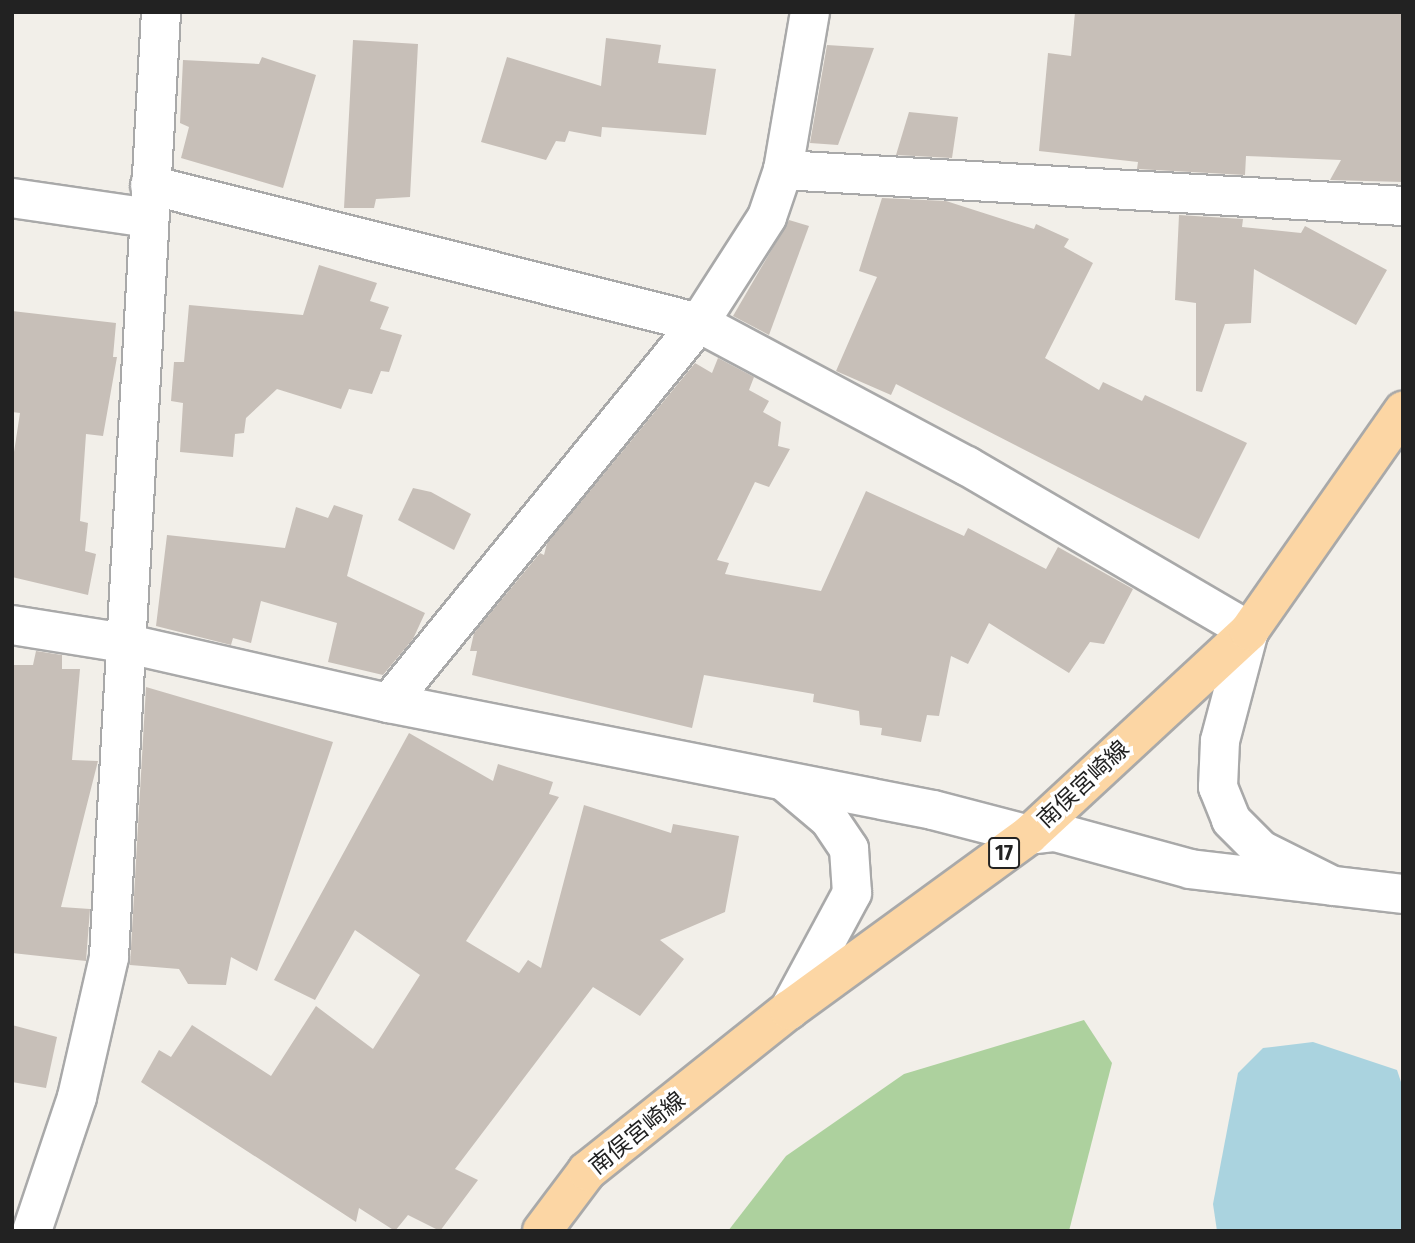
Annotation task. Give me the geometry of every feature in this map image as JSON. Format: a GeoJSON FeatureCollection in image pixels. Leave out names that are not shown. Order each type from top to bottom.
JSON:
{"type":"FeatureCollection","features":[{"type":"Feature","properties":{"kind":"main road","name":"南俣宮崎線"},"geometry":{"type":"LineString","coordinates":[[542,1231],[587,1171],[789,1010],[1029,835],[1249,631],[1403,411]]}},
{"type":"Feature","properties":{"kind":"street"},"geometry":{"type":"LineString","coordinates":[[32,1231],[77,1097],[109,957],[124,643],[161,12]]}},
{"type":"Feature","properties":{"kind":"street"},"geometry":{"type":"LineString","coordinates":[[389,703],[699,323],[766,217],[783,170],[810,12]]}},
{"type":"Feature","properties":{"kind":"street"},"geometry":{"type":"LineString","coordinates":[[783,170],[1403,206]]}},
{"type":"Feature","properties":{"kind":"street"},"geometry":{"type":"LineString","coordinates":[[12,198],[150,202],[699,323],[967,466],[1249,631],[1220,741],[1219,787],[1231,820],[1261,850],[1333,886]]}},
{"type":"Feature","properties":{"kind":"street"},"geometry":{"type":"LineString","coordinates":[[12,625],[124,643],[389,703],[933,810],[1029,835],[1055,832],[1189,869],[1403,894]]}},
{"type":"Feature","properties":{"kind":"street"},"geometry":{"type":"LineString","coordinates":[[781,779],[829,820],[849,849],[852,893],[789,1010]]}},
{"type":"Feature","properties":{"kind":"green space"},"geometry":{"type":"Polygon","coordinates":[[[1084,1020],[1112,1063],[1069,1231],[728,1231],[786,1156],[904,1074],[1084,1020]]]}},
{"type":"Feature","properties":{"kind":"water"},"geometry":{"type":"Polygon","coordinates":[[[1313,1042],[1397,1070],[1403,1088],[1403,1231],[1217,1231],[1213,1204],[1238,1073],[1263,1048],[1313,1042]]]}},
{"type":"Feature","properties":{"kind":"building"},"geometry":{"type":"Polygon","coordinates":[[[1075,12],[1403,12],[1403,182],[1330,180],[1341,160],[1246,156],[1245,175],[1137,169],[1138,162],[1039,151],[1048,53],[1071,56],[1075,12]]]}},
{"type":"Feature","properties":{"kind":"building"},"geometry":{"type":"Polygon","coordinates":[[[606,38],[661,45],[658,63],[716,69],[706,135],[602,127],[601,137],[569,131],[565,142],[556,141],[546,160],[481,142],[507,57],[601,86],[606,38]]]}},
{"type":"Feature","properties":{"kind":"building"},"geometry":{"type":"Polygon","coordinates":[[[353,40],[418,44],[410,197],[376,199],[374,208],[344,208],[353,40]]]}},
{"type":"Feature","properties":{"kind":"building"},"geometry":{"type":"Polygon","coordinates":[[[827,45],[874,48],[838,145],[810,143],[827,45]]]}},
{"type":"Feature","properties":{"kind":"building"},"geometry":{"type":"Polygon","coordinates":[[[262,57],[316,75],[283,188],[181,158],[189,127],[180,123],[183,60],[259,64],[262,57]]]}},
{"type":"Feature","properties":{"kind":"building"},"geometry":{"type":"Polygon","coordinates":[[[909,112],[958,117],[952,158],[896,155],[909,112]]]}},
{"type":"Feature","properties":{"kind":"building"},"geometry":{"type":"Polygon","coordinates":[[[882,198],[946,201],[1034,229],[1036,224],[1069,239],[1064,247],[1093,263],[1045,358],[1099,390],[1103,382],[1142,401],[1145,395],[1247,443],[1199,539],[896,384],[891,395],[836,371],[877,277],[859,271],[882,198]]]}},
{"type":"Feature","properties":{"kind":"building"},"geometry":{"type":"Polygon","coordinates":[[[1179,215],[1243,219],[1242,227],[1301,233],[1305,226],[1387,270],[1356,325],[1254,269],[1251,323],[1225,324],[1202,392],[1196,391],[1196,303],[1175,300],[1179,215]]]}},
{"type":"Feature","properties":{"kind":"building"},"geometry":{"type":"Polygon","coordinates":[[[789,220],[809,226],[769,335],[733,316],[789,220]]]}},
{"type":"Feature","properties":{"kind":"building"},"geometry":{"type":"Polygon","coordinates":[[[319,265],[377,283],[370,301],[389,307],[380,329],[402,335],[389,372],[381,371],[372,394],[349,389],[341,409],[277,389],[246,418],[244,433],[235,434],[233,457],[180,452],[183,403],[171,401],[174,362],[184,362],[189,305],[303,315],[319,265]]]}},
{"type":"Feature","properties":{"kind":"building"},"geometry":{"type":"Polygon","coordinates":[[[12,311],[116,323],[113,357],[117,357],[103,436],[86,434],[80,521],[88,523],[85,551],[96,554],[88,595],[12,577],[12,465],[20,413],[12,412],[12,311]]]}},
{"type":"Feature","properties":{"kind":"building"},"geometry":{"type":"Polygon","coordinates":[[[718,358],[754,377],[749,390],[769,401],[763,412],[781,422],[778,446],[790,449],[769,487],[755,482],[717,560],[729,563],[725,574],[821,591],[866,491],[964,536],[968,528],[1046,569],[1058,547],[1133,589],[1104,644],[1090,642],[1069,673],[989,623],[968,664],[951,656],[939,716],[927,715],[921,742],[881,735],[882,728],[860,725],[859,711],[813,702],[814,694],[704,675],[692,728],[472,675],[477,651],[470,651],[474,633],[540,553],[544,555],[547,543],[695,363],[712,373],[718,358]]]}},
{"type":"Feature","properties":{"kind":"building"},"geometry":{"type":"Polygon","coordinates":[[[413,488],[431,492],[471,514],[454,550],[398,520],[413,488]]]}},
{"type":"Feature","properties":{"kind":"building"},"geometry":{"type":"Polygon","coordinates":[[[334,505],[363,515],[347,576],[425,613],[413,639],[383,675],[328,662],[337,623],[261,601],[251,643],[233,638],[231,645],[156,626],[167,535],[285,548],[296,507],[328,518],[334,505]]]}},
{"type":"Feature","properties":{"kind":"building"},"geometry":{"type":"Polygon","coordinates":[[[36,651],[62,655],[62,669],[80,669],[72,760],[98,761],[61,907],[90,909],[86,961],[12,953],[12,665],[33,665],[36,651]]]}},
{"type":"Feature","properties":{"kind":"building"},"geometry":{"type":"Polygon","coordinates":[[[146,687],[333,742],[257,971],[231,957],[226,985],[188,984],[179,969],[130,965],[146,687]]]}},
{"type":"Feature","properties":{"kind":"building"},"geometry":{"type":"Polygon","coordinates":[[[409,733],[493,781],[498,764],[553,782],[549,794],[559,797],[466,941],[519,973],[528,960],[541,968],[584,805],[671,833],[673,824],[739,836],[725,912],[660,940],[684,959],[640,1016],[593,987],[455,1169],[478,1180],[440,1231],[408,1215],[395,1231],[359,1208],[356,1222],[141,1082],[159,1050],[171,1057],[192,1025],[271,1076],[316,1006],[373,1049],[420,975],[355,930],[315,1000],[274,980],[409,733]]]}},
{"type":"Feature","properties":{"kind":"building"},"geometry":{"type":"Polygon","coordinates":[[[12,1025],[57,1037],[46,1088],[12,1082],[12,1025]]]}}]}
